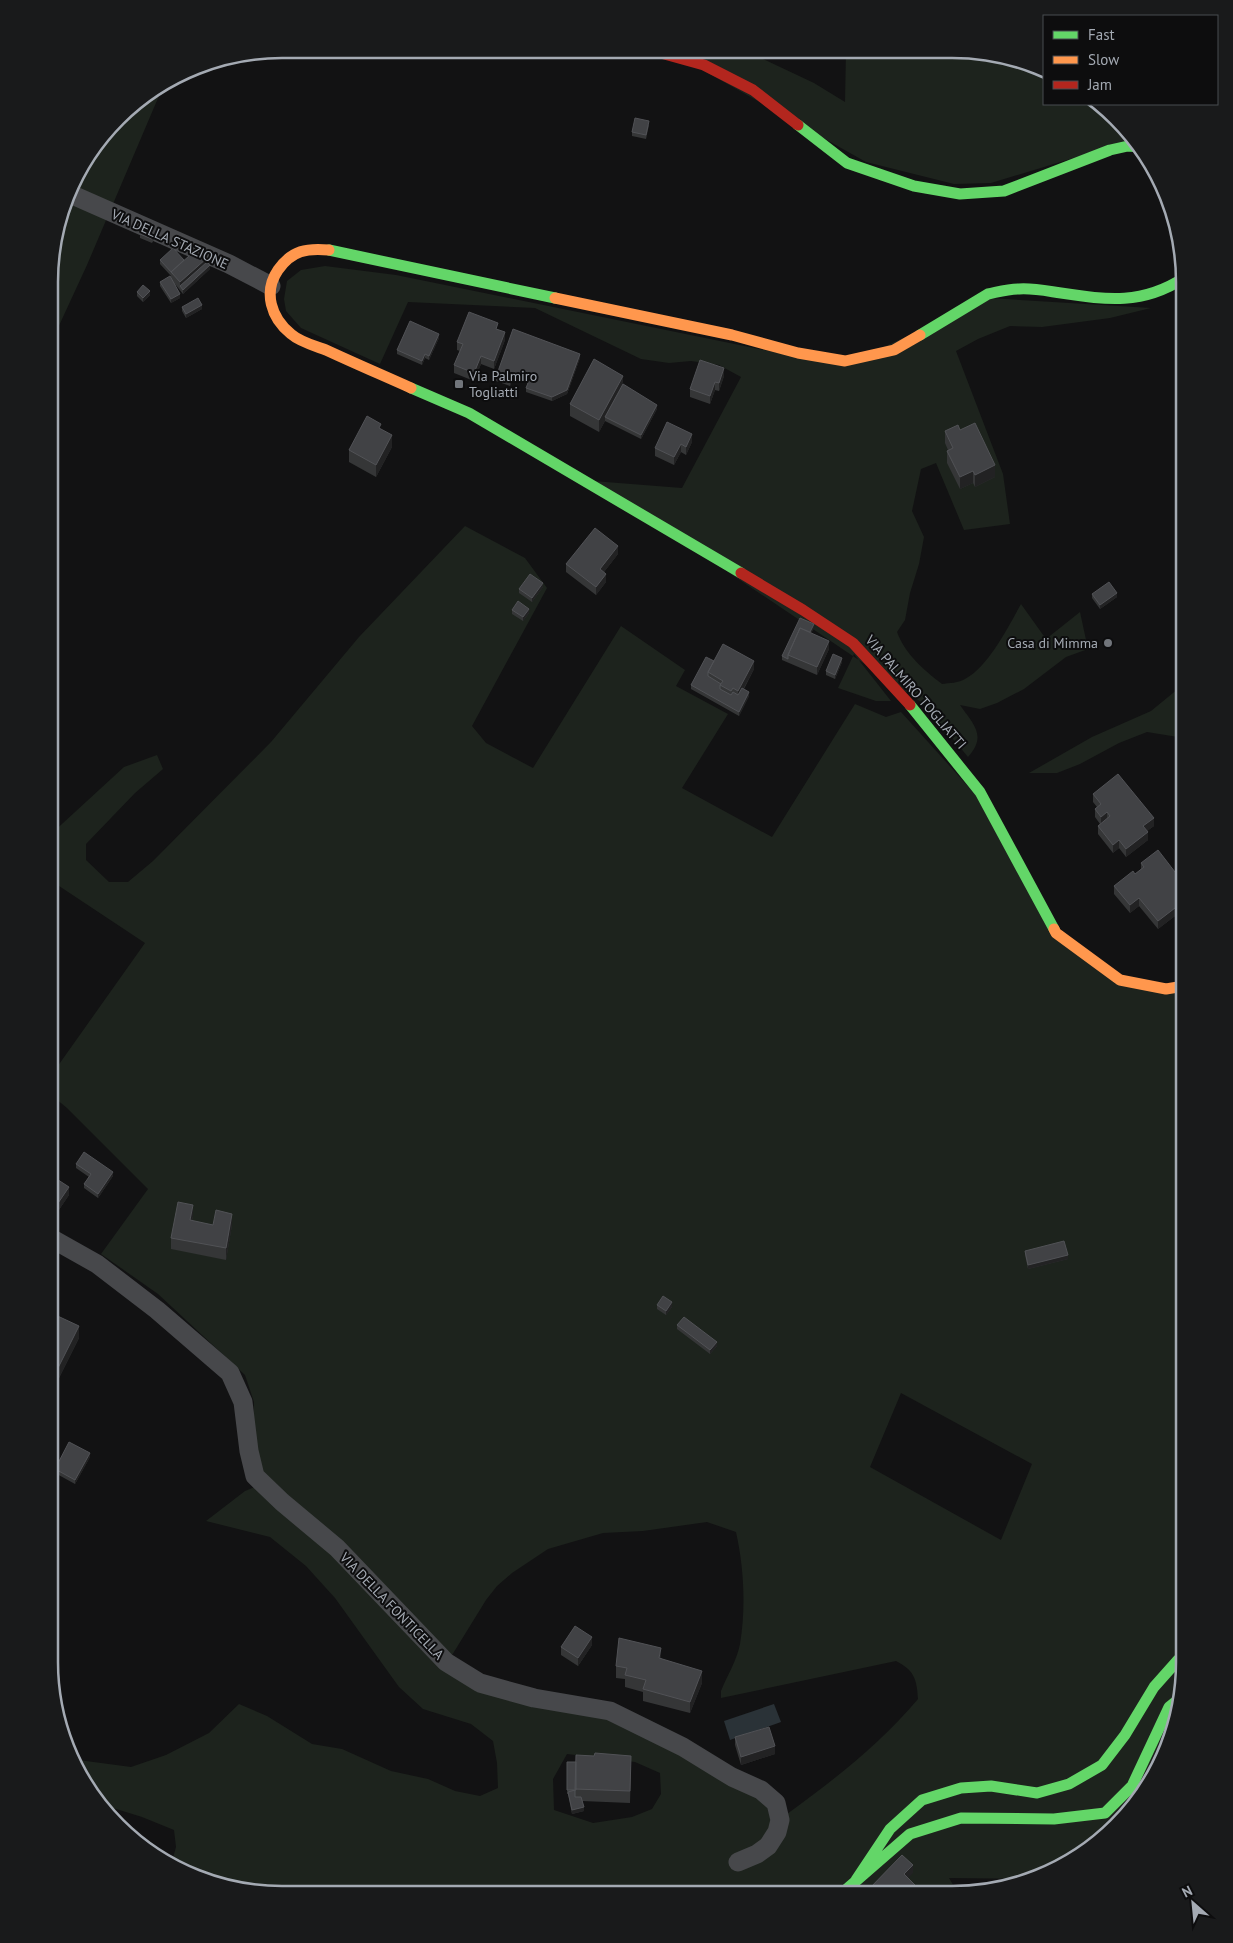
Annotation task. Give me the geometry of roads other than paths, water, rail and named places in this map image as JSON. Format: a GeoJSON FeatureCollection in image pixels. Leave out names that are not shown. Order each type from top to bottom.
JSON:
{"type":"FeatureCollection","features":[{"type":"Feature","properties":{"kind":"street"},"geometry":{"type":"LineString","coordinates":[[679,58],[704,65],[753,90],[847,163],[914,186],[960,194],[1004,191],[1110,150],[1130,146]]}},
{"type":"Feature","properties":{"kind":"street","name":"VIA DELLA STAZIONE"},"geometry":{"type":"LineString","coordinates":[[75,197],[229,264],[271,286]]}},
{"type":"Feature","properties":{"kind":"street"},"geometry":{"type":"LineString","coordinates":[[271,286],[278,268],[291,256],[309,249],[327,250],[732,335],[798,353],[845,361],[894,350],[988,294],[1004,290],[1029,288],[1102,299],[1140,298],[1158,294],[1176,284]]}},
{"type":"Feature","properties":{"kind":"street","name":"VIA PALMIRO TOGLIATTI"},"geometry":{"type":"LineString","coordinates":[[271,286],[270,300],[274,313],[282,326],[293,336],[469,413],[804,610],[853,643],[935,734],[980,792],[1056,933],[1120,980],[1166,989],[1176,987]]}},
{"type":"Feature","properties":{"kind":"street","name":"VIA DELLA FONTICELLA"},"geometry":{"type":"LineString","coordinates":[[58,1242],[97,1264],[157,1310],[230,1373],[243,1402],[249,1451],[256,1476],[282,1502],[337,1548],[446,1662],[480,1683],[534,1698],[610,1711],[683,1746],[732,1777],[761,1790],[776,1803],[780,1820],[777,1832],[768,1846],[757,1854],[738,1862]]}},
{"type":"Feature","properties":{"kind":"street"},"geometry":{"type":"LineString","coordinates":[[856,1880],[890,1829],[922,1800],[961,1788],[991,1786],[1037,1793],[1069,1784],[1102,1765],[1125,1735],[1154,1687],[1176,1662]]}},
{"type":"Feature","properties":{"kind":"street"},"geometry":{"type":"LineString","coordinates":[[850,1886],[910,1834],[961,1818],[1054,1819],[1105,1813],[1132,1786],[1171,1705]]}},
{"type":"Feature","properties":{"kind":"place","name":"Via Palmiro Togliatti"},"geometry":{"type":"Point","coordinates":[459,384]}},
{"type":"Feature","properties":{"kind":"place","name":"Casa di Mimma"},"geometry":{"type":"Point","coordinates":[1108,643]}}]}
